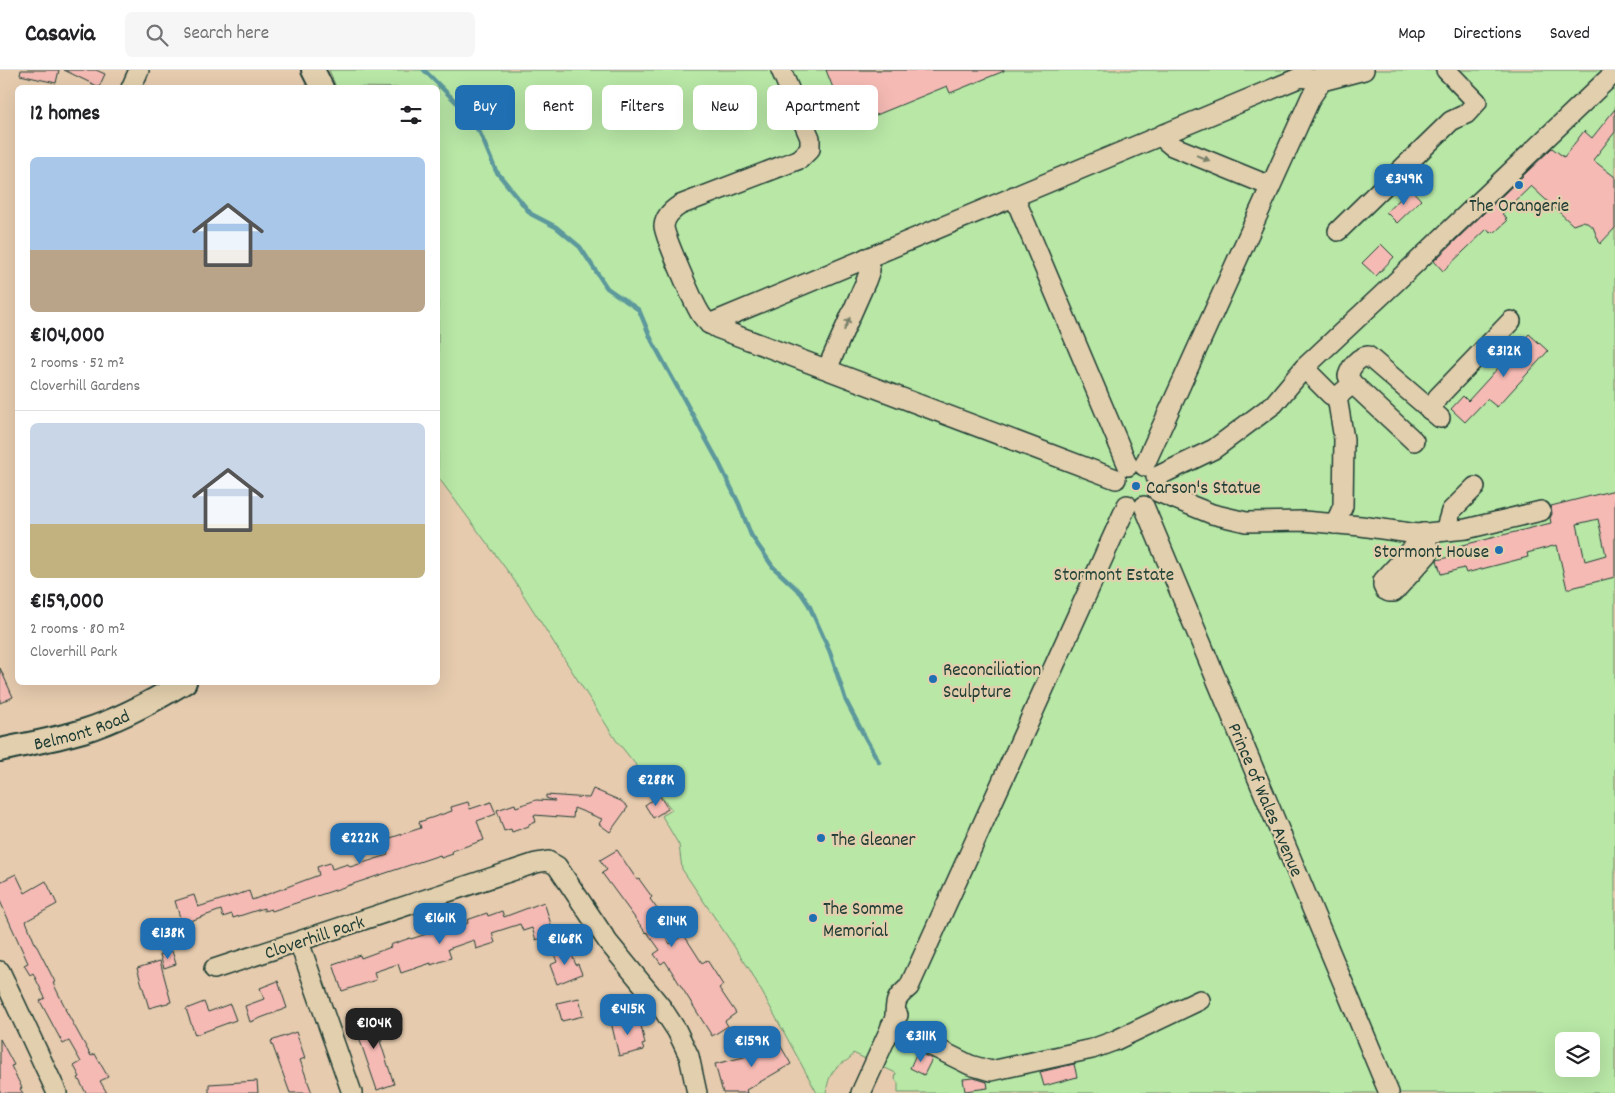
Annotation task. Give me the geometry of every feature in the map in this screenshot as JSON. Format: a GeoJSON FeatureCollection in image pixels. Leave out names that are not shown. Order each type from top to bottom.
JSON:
{"type":"FeatureCollection","features":[{"type":"Feature","properties":{"kind":"main road"},"geometry":{"type":"LineString","coordinates":[[313,70],[320,85]]}},
{"type":"Feature","properties":{"kind":"main road","name":"Belmont Road"},"geometry":{"type":"LineString","coordinates":[[0,750],[83,731],[124,716],[180,685]]}},
{"type":"Feature","properties":{"kind":"street"},"geometry":{"type":"LineString","coordinates":[[132,85],[139,70]]}},
{"type":"Feature","properties":{"kind":"street"},"geometry":{"type":"LineString","coordinates":[[781,70],[810,138],[810,149],[800,160],[680,205],[670,212],[666,219],[665,232],[692,297],[701,315],[710,324],[828,369],[1140,476],[1230,520],[1262,523],[1303,521],[1424,533],[1466,529],[1541,511]]}},
{"type":"Feature","properties":{"kind":"street"},"geometry":{"type":"LineString","coordinates":[[710,324],[1301,77],[1364,70]]}},
{"type":"Feature","properties":{"kind":"street"},"geometry":{"type":"LineString","coordinates":[[1338,232],[1451,121],[1466,114],[1478,102],[1446,70]]}},
{"type":"Feature","properties":{"kind":"street"},"geometry":{"type":"LineString","coordinates":[[1140,476],[1311,96],[1323,76]]}},
{"type":"Feature","properties":{"kind":"street"},"geometry":{"type":"LineString","coordinates":[[1140,476],[1214,449],[1274,404],[1304,368],[1612,79]]}},
{"type":"Feature","properties":{"kind":"street"},"geometry":{"type":"LineString","coordinates":[[1163,134],[1166,141],[1172,146],[1270,186]]}},
{"type":"Feature","properties":{"kind":"street","name":"Prince of Wales Avenue"},"geometry":{"type":"LineString","coordinates":[[1014,196],[1140,476],[1116,491],[1118,497],[1136,505],[1389,1093]]}},
{"type":"Feature","properties":{"kind":"street"},"geometry":{"type":"LineString","coordinates":[[828,369],[870,270],[866,258]]}},
{"type":"Feature","properties":{"kind":"street"},"geometry":{"type":"LineString","coordinates":[[1414,441],[1352,383],[1348,376],[1350,369],[1359,358],[1368,356],[1435,414],[1438,398],[1511,321]]}},
{"type":"Feature","properties":{"kind":"street"},"geometry":{"type":"LineString","coordinates":[[1304,368],[1331,395],[1337,397]]}},
{"type":"Feature","properties":{"kind":"street"},"geometry":{"type":"LineString","coordinates":[[1337,397],[1352,383]]}},
{"type":"Feature","properties":{"kind":"street"},"geometry":{"type":"LineString","coordinates":[[1335,524],[1343,506],[1344,438],[1337,397]]}},
{"type":"Feature","properties":{"kind":"street"},"geometry":{"type":"LineString","coordinates":[[861,1093],[893,1022],[897,998],[908,987],[1136,505],[1154,499],[1140,476]]}},
{"type":"Feature","properties":{"kind":"street"},"geometry":{"type":"LineString","coordinates":[[1445,531],[1451,511],[1475,487]]}},
{"type":"Feature","properties":{"kind":"street","name":"Cloverhill Park"},"geometry":{"type":"LineString","coordinates":[[214,969],[536,863],[548,861],[557,866],[608,942],[662,1008],[677,1031],[689,1056],[697,1093]]}},
{"type":"Feature","properties":{"kind":"street"},"geometry":{"type":"LineString","coordinates":[[299,942],[352,1093]]}},
{"type":"Feature","properties":{"kind":"street"},"geometry":{"type":"LineString","coordinates":[[0,971],[49,1089]]}},
{"type":"Feature","properties":{"kind":"street"},"geometry":{"type":"LineString","coordinates":[[893,1022],[970,1065],[991,1071],[1092,1049],[1114,1041],[1200,1000]]}},
{"type":"Feature","properties":{"kind":"green space","name":"Stormont Estate"},"geometry":{"type":"Polygon","coordinates":[[[329,70],[1615,70],[1615,1093],[898,1093],[898,1083],[895,1079],[896,1073],[853,1053],[849,1059],[832,1073],[826,1093],[817,1093],[750,970],[682,869],[679,845],[662,816],[672,810],[616,740],[512,577],[440,480],[440,85],[335,85],[329,70]]]}},
{"type":"Feature","properties":{"kind":"building"},"geometry":{"type":"Polygon","coordinates":[[[21,70],[59,70],[56,83],[20,75],[21,70]]]}},
{"type":"Feature","properties":{"kind":"building"},"geometry":{"type":"Polygon","coordinates":[[[64,70],[96,70],[105,74],[100,85],[95,85],[64,70]]]}},
{"type":"Feature","properties":{"kind":"building"},"geometry":{"type":"Polygon","coordinates":[[[826,70],[1004,70],[950,93],[947,86],[878,114],[878,85],[832,85],[826,70]]]}},
{"type":"Feature","properties":{"kind":"building"},"geometry":{"type":"Polygon","coordinates":[[[1615,109],[1615,132],[1593,160],[1615,177],[1615,228],[1600,244],[1593,227],[1584,221],[1573,225],[1531,186],[1502,214],[1507,218],[1505,219],[1507,221],[1494,233],[1492,231],[1490,233],[1487,229],[1443,271],[1434,261],[1552,148],[1564,157],[1584,131],[1592,138],[1615,109]]]}},
{"type":"Feature","properties":{"kind":"building"},"geometry":{"type":"Polygon","coordinates":[[[1411,189],[1421,200],[1397,223],[1386,212],[1411,189]]]}},
{"type":"Feature","properties":{"kind":"building"},"geometry":{"type":"Polygon","coordinates":[[[1381,244],[1394,257],[1376,276],[1362,263],[1381,244]]]}},
{"type":"Feature","properties":{"kind":"building"},"geometry":{"type":"Polygon","coordinates":[[[1529,334],[1548,351],[1497,407],[1487,399],[1465,422],[1451,409],[1463,396],[1468,401],[1529,334]]]}},
{"type":"Feature","properties":{"kind":"building"},"geometry":{"type":"Polygon","coordinates":[[[1615,490],[1615,577],[1567,589],[1557,545],[1527,553],[1528,557],[1466,573],[1464,568],[1441,574],[1437,560],[1461,554],[1459,546],[1551,523],[1551,506],[1615,490]],[[1598,519],[1577,524],[1585,561],[1606,555],[1598,519]]]}},
{"type":"Feature","properties":{"kind":"building"},"geometry":{"type":"Polygon","coordinates":[[[0,668],[13,697],[0,703],[0,668]]]}},
{"type":"Feature","properties":{"kind":"building"},"geometry":{"type":"Polygon","coordinates":[[[593,789],[621,801],[628,807],[610,832],[599,824],[602,819],[574,808],[573,818],[534,815],[536,822],[529,824],[529,826],[512,832],[511,829],[504,831],[497,810],[515,804],[516,807],[536,800],[555,801],[546,798],[546,795],[589,798],[593,789]]]}},
{"type":"Feature","properties":{"kind":"building"},"geometry":{"type":"Polygon","coordinates":[[[659,795],[668,809],[653,818],[645,805],[659,795]]]}},
{"type":"Feature","properties":{"kind":"building"},"geometry":{"type":"Polygon","coordinates":[[[468,802],[470,809],[491,802],[496,814],[477,821],[484,840],[452,851],[453,854],[441,858],[440,855],[272,911],[271,909],[264,911],[264,908],[233,918],[232,914],[223,917],[221,910],[182,924],[175,901],[194,895],[198,907],[249,891],[252,900],[319,875],[317,867],[330,863],[332,869],[348,864],[350,867],[388,855],[384,840],[421,828],[419,822],[452,811],[451,807],[468,802]]]}},
{"type":"Feature","properties":{"kind":"building"},"geometry":{"type":"Polygon","coordinates":[[[617,850],[637,880],[639,879],[652,897],[650,899],[665,920],[658,925],[670,944],[684,935],[702,963],[707,960],[723,985],[719,988],[736,1013],[725,1021],[728,1026],[712,1036],[665,961],[661,964],[654,954],[660,950],[602,873],[607,870],[600,860],[617,850]]]}},
{"type":"Feature","properties":{"kind":"building"},"geometry":{"type":"Polygon","coordinates":[[[16,874],[25,893],[46,881],[57,904],[26,921],[55,982],[53,983],[65,1009],[91,1056],[95,1054],[108,1077],[100,1081],[107,1093],[86,1093],[74,1066],[81,1062],[69,1041],[63,1044],[40,1001],[45,998],[33,973],[30,975],[24,965],[28,963],[0,901],[0,882],[16,874]]]}},
{"type":"Feature","properties":{"kind":"building"},"geometry":{"type":"Polygon","coordinates":[[[544,902],[554,934],[536,940],[532,928],[523,931],[520,924],[492,933],[495,943],[476,949],[474,940],[448,949],[451,958],[401,973],[398,964],[374,972],[376,980],[342,991],[333,964],[360,955],[361,958],[410,938],[468,923],[467,920],[487,913],[488,916],[502,911],[504,917],[544,902]]]}},
{"type":"Feature","properties":{"kind":"building"},"geometry":{"type":"Polygon","coordinates":[[[568,945],[582,974],[557,984],[550,965],[557,962],[553,951],[568,945]]]}},
{"type":"Feature","properties":{"kind":"building"},"geometry":{"type":"Polygon","coordinates":[[[172,951],[176,964],[164,968],[160,955],[172,951]]]}},
{"type":"Feature","properties":{"kind":"building"},"geometry":{"type":"Polygon","coordinates":[[[160,961],[171,1002],[149,1008],[137,968],[160,961]]]}},
{"type":"Feature","properties":{"kind":"building"},"geometry":{"type":"Polygon","coordinates":[[[278,981],[287,1008],[250,1022],[245,1006],[264,999],[260,988],[278,981]]]}},
{"type":"Feature","properties":{"kind":"building"},"geometry":{"type":"Polygon","coordinates":[[[579,998],[583,1016],[562,1021],[557,1003],[579,998]]]}},
{"type":"Feature","properties":{"kind":"building"},"geometry":{"type":"Polygon","coordinates":[[[204,1002],[208,1012],[230,1004],[236,1020],[195,1035],[186,1009],[204,1002]]]}},
{"type":"Feature","properties":{"kind":"building"},"geometry":{"type":"Polygon","coordinates":[[[367,1008],[369,1013],[371,1012],[382,1041],[380,1041],[394,1084],[377,1090],[356,1029],[361,1027],[356,1012],[367,1008]]]}},
{"type":"Feature","properties":{"kind":"building"},"geometry":{"type":"Polygon","coordinates":[[[634,1016],[636,1022],[640,1021],[645,1044],[642,1045],[644,1050],[619,1056],[611,1022],[634,1016]]]}},
{"type":"Feature","properties":{"kind":"building"},"geometry":{"type":"Polygon","coordinates":[[[296,1032],[305,1058],[300,1060],[312,1093],[290,1093],[271,1041],[296,1032]]]}},
{"type":"Feature","properties":{"kind":"building"},"geometry":{"type":"Polygon","coordinates":[[[776,1038],[791,1064],[746,1090],[747,1093],[723,1093],[715,1064],[744,1057],[776,1038]]]}},
{"type":"Feature","properties":{"kind":"building"},"geometry":{"type":"Polygon","coordinates":[[[0,1039],[14,1065],[11,1066],[23,1093],[0,1093],[0,1039]]]}},
{"type":"Feature","properties":{"kind":"building"},"geometry":{"type":"Polygon","coordinates":[[[917,1052],[932,1059],[924,1075],[910,1068],[917,1052]]]}},
{"type":"Feature","properties":{"kind":"building"},"geometry":{"type":"Polygon","coordinates":[[[1074,1064],[1077,1077],[1044,1086],[1040,1072],[1074,1064]]]}},
{"type":"Feature","properties":{"kind":"building"},"geometry":{"type":"Polygon","coordinates":[[[974,1078],[987,1082],[988,1088],[965,1091],[963,1079],[974,1078]]]}},
{"type":"Feature","properties":{"kind":"building"},"geometry":{"type":"Polygon","coordinates":[[[257,1081],[258,1093],[209,1093],[209,1084],[257,1081]]]}},
{"type":"Feature","properties":{"kind":"waterway"},"geometry":{"type":"LineString","coordinates":[[424,70],[439,85]]}},
{"type":"Feature","properties":{"kind":"waterway"},"geometry":{"type":"LineString","coordinates":[[440,86],[458,104],[480,133],[496,171],[531,214],[556,227],[580,247],[607,288],[639,310],[652,341],[718,461],[739,504],[751,535],[773,567],[801,593],[809,605],[830,652],[846,701],[879,762]]}},
{"type":"Feature","properties":{"kind":"place","name":"The Orangerie"},"geometry":{"type":"Point","coordinates":[1519,185]}},
{"type":"Feature","properties":{"kind":"place","name":"Carson's Statue"},"geometry":{"type":"Point","coordinates":[1136,486]}},
{"type":"Feature","properties":{"kind":"place","name":"Stormont House"},"geometry":{"type":"Point","coordinates":[1499,550]}},
{"type":"Feature","properties":{"kind":"place","name":"Reconciliation Sculpture"},"geometry":{"type":"Point","coordinates":[933,679]}},
{"type":"Feature","properties":{"kind":"place","name":"The Gleaner"},"geometry":{"type":"Point","coordinates":[821,838]}},
{"type":"Feature","properties":{"kind":"place","name":"The Somme Memorial"},"geometry":{"type":"Point","coordinates":[813,918]}}]}
